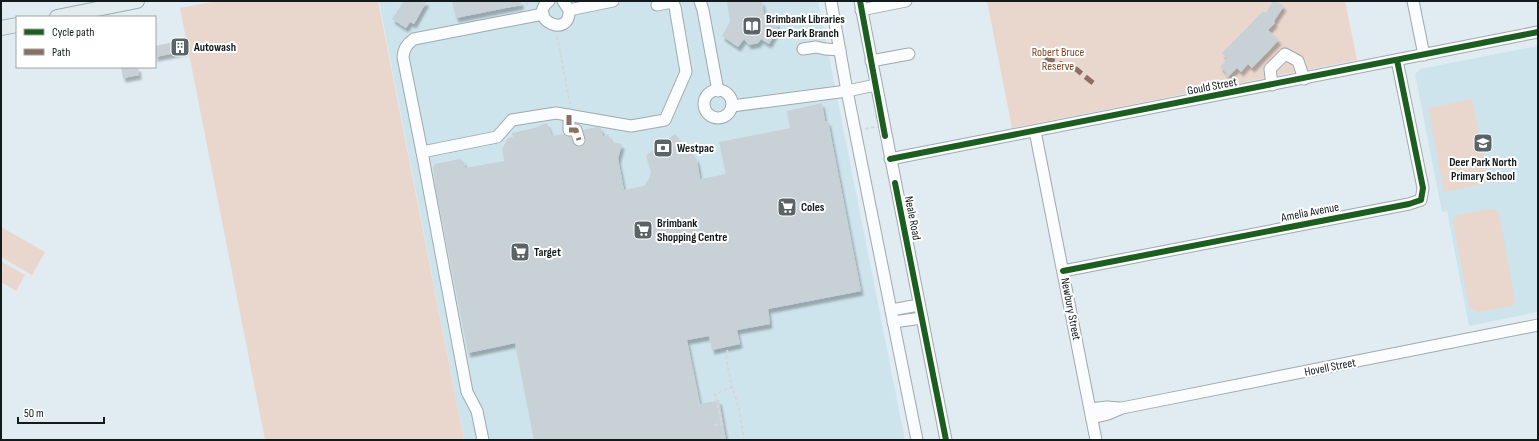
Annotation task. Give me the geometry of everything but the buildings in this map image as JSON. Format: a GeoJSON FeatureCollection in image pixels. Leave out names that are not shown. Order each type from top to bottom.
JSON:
{"type":"FeatureCollection","features":[{"type":"Feature","properties":{"kind":"main road"},"geometry":{"type":"LineString","coordinates":[[62,16],[137,1]]}},
{"type":"Feature","properties":{"kind":"main road"},"geometry":{"type":"LineString","coordinates":[[1,28],[16,25]]}},
{"type":"Feature","properties":{"kind":"street"},"geometry":{"type":"LineString","coordinates":[[547,2],[543,10],[544,18],[550,24],[558,25],[562,24],[568,18],[566,5],[613,1]]}},
{"type":"Feature","properties":{"kind":"street"},"geometry":{"type":"LineString","coordinates":[[700,1],[718,90]]}},
{"type":"Feature","properties":{"kind":"street"},"geometry":{"type":"LineString","coordinates":[[831,1],[847,91],[917,440]]}},
{"type":"Feature","properties":{"kind":"street"},"geometry":{"type":"LineString","coordinates":[[1413,1],[1424,55]]}},
{"type":"Feature","properties":{"kind":"street"},"geometry":{"type":"LineString","coordinates":[[422,152],[497,137],[512,120],[556,113],[631,126],[665,120],[686,72],[675,7],[672,2],[657,5]]}},
{"type":"Feature","properties":{"kind":"street"},"geometry":{"type":"LineString","coordinates":[[861,5],[903,2]]}},
{"type":"Feature","properties":{"kind":"street","name":"Neale Road"},"geometry":{"type":"LineString","coordinates":[[861,5],[946,440]]}},
{"type":"Feature","properties":{"kind":"street"},"geometry":{"type":"LineString","coordinates":[[483,440],[477,411],[467,392],[403,57],[404,48],[414,39],[543,14]]}},
{"type":"Feature","properties":{"kind":"street","name":"Gould Street"},"geometry":{"type":"LineString","coordinates":[[890,159],[1035,132],[1538,32]]}},
{"type":"Feature","properties":{"kind":"street"},"geometry":{"type":"LineString","coordinates":[[803,49],[816,47],[840,50]]}},
{"type":"Feature","properties":{"kind":"street"},"geometry":{"type":"LineString","coordinates":[[871,61],[909,54]]}},
{"type":"Feature","properties":{"kind":"street"},"geometry":{"type":"LineString","coordinates":[[1272,85],[1270,69],[1285,54],[1298,61],[1304,79]]}},
{"type":"Feature","properties":{"kind":"street","name":"Amelia Avenue"},"geometry":{"type":"LineString","coordinates":[[1063,271],[1409,204],[1421,200],[1422,188],[1397,60]]}},
{"type":"Feature","properties":{"kind":"street"},"geometry":{"type":"LineString","coordinates":[[732,106],[847,91],[876,85]]}},
{"type":"Feature","properties":{"kind":"street"},"geometry":{"type":"LineString","coordinates":[[718,90],[727,93],[730,97],[732,106],[731,110],[725,117],[716,118],[708,114],[705,101],[710,94],[718,90]]}},
{"type":"Feature","properties":{"kind":"street"},"geometry":{"type":"LineString","coordinates":[[570,115],[569,130],[576,130],[579,140]]}},
{"type":"Feature","properties":{"kind":"street","name":"Newbury Street"},"geometry":{"type":"LineString","coordinates":[[1035,132],[1096,440]]}},
{"type":"Feature","properties":{"kind":"street"},"geometry":{"type":"LineString","coordinates":[[891,310],[919,305]]}},
{"type":"Feature","properties":{"kind":"street"},"geometry":{"type":"LineString","coordinates":[[893,322],[922,318]]}},
{"type":"Feature","properties":{"kind":"street","name":"Hovell Street"},"geometry":{"type":"LineString","coordinates":[[1091,414],[1108,414],[1122,408],[1538,326]]}},
{"type":"Feature","properties":{"kind":"path"},"geometry":{"type":"LineString","coordinates":[[528,1],[527,3],[530,16]]}},
{"type":"Feature","properties":{"kind":"path"},"geometry":{"type":"LineString","coordinates":[[552,34],[558,36],[570,104],[570,115]]}},
{"type":"Feature","properties":{"kind":"path"},"geometry":{"type":"LineString","coordinates":[[860,130],[878,127]]}},
{"type":"Feature","properties":{"kind":"path"},"geometry":{"type":"LineString","coordinates":[[728,350],[728,355],[726,358],[732,387],[739,408],[744,440]]}},
{"type":"Feature","properties":{"kind":"path"},"geometry":{"type":"LineString","coordinates":[[714,425],[722,424],[715,394],[732,387]]}},
{"type":"Feature","properties":{"kind":"shaded area","name":"Brimbank Shopping Centre"},"geometry":{"type":"Polygon","coordinates":[[[379,1],[818,1],[905,440],[464,440],[379,1]]]}},
{"type":"Feature","properties":{"kind":"shaded area","name":"Deer Park North Primary School"},"geometry":{"type":"Polygon","coordinates":[[[1538,46],[1538,312],[1469,326],[1447,211],[1442,212],[1415,74],[1420,69],[1538,46]]]}},
{"type":"Feature","properties":{"kind":"green space"},"geometry":{"type":"Polygon","coordinates":[[[217,1],[378,1],[464,440],[265,440],[180,8],[217,1]]]}},
{"type":"Feature","properties":{"kind":"green space","name":"Robert Bruce Reserve"},"geometry":{"type":"Polygon","coordinates":[[[987,1],[1345,1],[1357,60],[1012,128],[987,1]]]}},
{"type":"Feature","properties":{"kind":"green space"},"geometry":{"type":"Polygon","coordinates":[[[1472,99],[1489,183],[1444,192],[1428,108],[1472,99]]]}},
{"type":"Feature","properties":{"kind":"green space"},"geometry":{"type":"Polygon","coordinates":[[[1490,209],[1496,210],[1499,214],[1515,301],[1511,306],[1480,312],[1474,311],[1469,306],[1453,221],[1457,215],[1490,209]]]}},
{"type":"Feature","properties":{"kind":"green space"},"geometry":{"type":"Polygon","coordinates":[[[1,227],[45,252],[32,275],[1,257],[1,227]]]}},
{"type":"Feature","properties":{"kind":"green space"},"geometry":{"type":"Polygon","coordinates":[[[1,261],[25,275],[16,291],[1,282],[1,261]]]}},
{"type":"Feature","properties":{"kind":"marked path"},"geometry":{"type":"LineString","coordinates":[[1045,58],[1076,69],[1093,83]]}},
{"type":"Feature","properties":{"kind":"marked path"},"geometry":{"type":"LineString","coordinates":[[569,115],[569,130],[576,130],[579,140]]}},
{"type":"Feature","properties":{"kind":"cycle path"},"geometry":{"type":"LineString","coordinates":[[860,1],[885,136]]}},
{"type":"Feature","properties":{"kind":"cycle path"},"geometry":{"type":"LineString","coordinates":[[890,159],[1538,32]]}},
{"type":"Feature","properties":{"kind":"cycle path"},"geometry":{"type":"LineString","coordinates":[[1063,271],[1409,204],[1421,200],[1423,188],[1397,60]]}},
{"type":"Feature","properties":{"kind":"cycle path"},"geometry":{"type":"LineString","coordinates":[[895,183],[946,440]]}},
{"type":"Feature","properties":{"kind":"place","name":"Brimbank Libraries Deer Park Branch"},"geometry":{"type":"Point","coordinates":[752,26]}},
{"type":"Feature","properties":{"kind":"place","name":"Autowash"},"geometry":{"type":"Point","coordinates":[180,47]}},
{"type":"Feature","properties":{"kind":"place","name":"Deer Park North Primary School"},"geometry":{"type":"Point","coordinates":[1483,143]}},
{"type":"Feature","properties":{"kind":"place","name":"Westpac"},"geometry":{"type":"Point","coordinates":[663,148]}},
{"type":"Feature","properties":{"kind":"place","name":"Coles"},"geometry":{"type":"Point","coordinates":[787,207]}},
{"type":"Feature","properties":{"kind":"place","name":"Brimbank Shopping Centre"},"geometry":{"type":"Point","coordinates":[643,230]}},
{"type":"Feature","properties":{"kind":"place","name":"Target"},"geometry":{"type":"Point","coordinates":[520,252]}}]}
